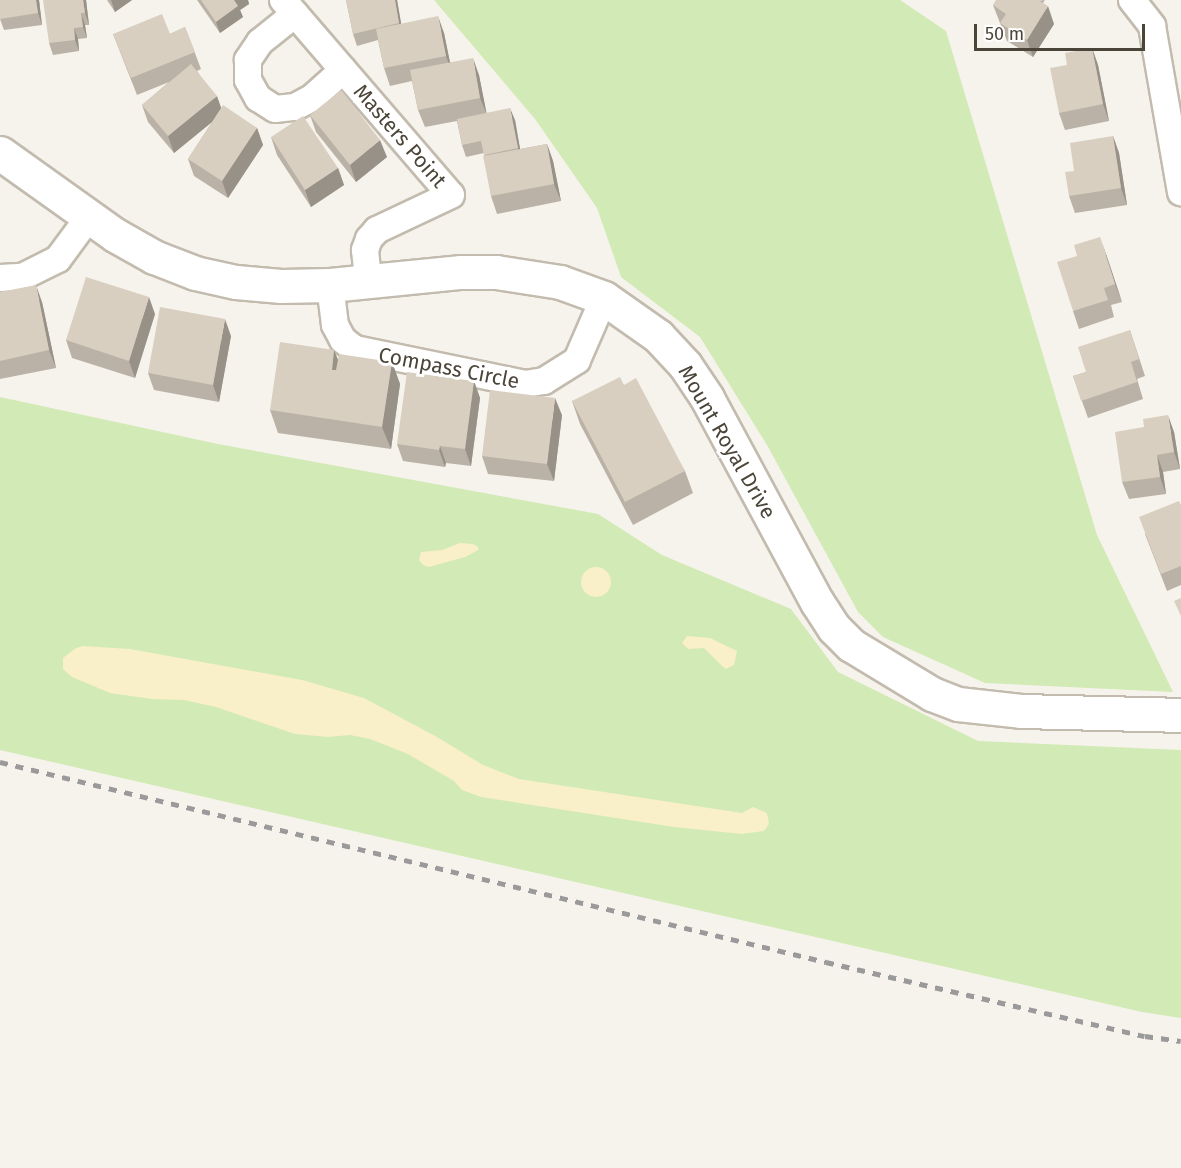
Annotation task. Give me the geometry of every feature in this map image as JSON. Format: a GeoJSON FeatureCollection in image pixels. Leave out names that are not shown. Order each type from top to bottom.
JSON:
{"type":"FeatureCollection","features":[{"type":"Feature","properties":{"kind":"street"},"geometry":{"type":"LineString","coordinates":[[1132,0],[1152,26],[1181,193]]}},
{"type":"Feature","properties":{"kind":"street"},"geometry":{"type":"LineString","coordinates":[[290,7],[248,60],[248,80],[258,98],[275,109],[295,107],[312,98],[343,70]]}},
{"type":"Feature","properties":{"kind":"street","name":"Masters Point"},"geometry":{"type":"LineString","coordinates":[[290,7],[451,195],[377,230],[369,239],[365,250],[368,281]]}},
{"type":"Feature","properties":{"kind":"street","name":"Mount Royal Drive"},"geometry":{"type":"LineString","coordinates":[[0,153],[89,218],[154,257],[195,273],[236,282],[281,286],[330,285],[461,272],[496,272],[560,282],[604,298],[658,336],[685,365],[707,398],[817,602],[834,628],[851,645],[932,694],[958,704],[1021,711],[1181,715]]}},
{"type":"Feature","properties":{"kind":"street"},"geometry":{"type":"LineString","coordinates":[[0,278],[22,277],[58,259],[89,218]]}},
{"type":"Feature","properties":{"kind":"street","name":"Compass Circle"},"geometry":{"type":"LineString","coordinates":[[330,285],[335,324],[343,340],[355,349],[525,384],[544,381],[559,374],[577,360],[604,298]]}},
{"type":"Feature","properties":{"kind":"green space"},"geometry":{"type":"Polygon","coordinates":[[[434,0],[900,0],[946,31],[1097,535],[1173,692],[985,683],[883,637],[858,612],[767,445],[700,337],[621,277],[597,208],[535,119],[434,0]]]}},
{"type":"Feature","properties":{"kind":"green space"},"geometry":{"type":"Polygon","coordinates":[[[0,397],[218,444],[598,514],[662,555],[791,609],[838,672],[978,741],[1181,750],[1181,1018],[1142,1012],[0,750],[0,397]]]}},
{"type":"Feature","properties":{"kind":"sand"},"geometry":{"type":"Polygon","coordinates":[[[460,543],[473,544],[478,547],[478,550],[465,557],[429,567],[423,565],[419,560],[421,552],[442,550],[460,543]]]}},
{"type":"Feature","properties":{"kind":"sand"},"geometry":{"type":"Polygon","coordinates":[[[596,567],[607,571],[611,582],[607,593],[596,597],[585,593],[581,582],[585,571],[596,567]]]}},
{"type":"Feature","properties":{"kind":"sand"},"geometry":{"type":"Polygon","coordinates":[[[687,636],[710,638],[737,651],[734,665],[726,669],[704,648],[688,649],[682,643],[687,636]]]}},
{"type":"Feature","properties":{"kind":"sand"},"geometry":{"type":"Polygon","coordinates":[[[83,646],[130,649],[302,680],[364,698],[437,737],[483,765],[519,779],[742,813],[753,807],[767,813],[769,824],[764,831],[742,834],[674,827],[481,797],[462,790],[454,781],[408,754],[370,739],[350,735],[328,737],[295,734],[216,707],[184,700],[152,699],[110,693],[72,677],[63,669],[63,658],[76,648],[83,646]]]}},
{"type":"Feature","properties":{"kind":"building"},"geometry":{"type":"Polygon","coordinates":[[[0,0],[36,0],[38,13],[0,19],[0,0]]]}},
{"type":"Feature","properties":{"kind":"building"},"geometry":{"type":"Polygon","coordinates":[[[43,0],[83,0],[85,13],[81,13],[83,27],[74,28],[75,40],[49,43],[43,0]]]}},
{"type":"Feature","properties":{"kind":"building"},"geometry":{"type":"Polygon","coordinates":[[[201,0],[234,0],[238,6],[216,22],[201,0]]]}},
{"type":"Feature","properties":{"kind":"building"},"geometry":{"type":"Polygon","coordinates":[[[346,0],[395,0],[399,23],[353,34],[346,0]]]}},
{"type":"Feature","properties":{"kind":"building"},"geometry":{"type":"Polygon","coordinates":[[[996,0],[1038,0],[1048,6],[1027,40],[1000,23],[1006,14],[993,5],[996,0]]]}},
{"type":"Feature","properties":{"kind":"building"},"geometry":{"type":"Polygon","coordinates":[[[162,14],[170,34],[185,27],[195,52],[131,78],[113,34],[162,14]]]}},
{"type":"Feature","properties":{"kind":"building"},"geometry":{"type":"Polygon","coordinates":[[[438,16],[446,56],[384,68],[376,29],[438,16]]]}},
{"type":"Feature","properties":{"kind":"building"},"geometry":{"type":"Polygon","coordinates":[[[1092,48],[1103,104],[1059,113],[1050,68],[1067,65],[1065,53],[1092,48]]]}},
{"type":"Feature","properties":{"kind":"building"},"geometry":{"type":"Polygon","coordinates":[[[473,58],[480,98],[418,110],[410,70],[473,58]]]}},
{"type":"Feature","properties":{"kind":"building"},"geometry":{"type":"Polygon","coordinates":[[[191,64],[217,96],[168,136],[142,105],[191,64]]]}},
{"type":"Feature","properties":{"kind":"building"},"geometry":{"type":"Polygon","coordinates":[[[341,90],[380,140],[350,165],[310,115],[341,90]]]}},
{"type":"Feature","properties":{"kind":"building"},"geometry":{"type":"Polygon","coordinates":[[[223,105],[257,128],[222,181],[188,159],[223,105]]]}},
{"type":"Feature","properties":{"kind":"building"},"geometry":{"type":"Polygon","coordinates":[[[510,108],[518,148],[484,155],[481,141],[462,145],[457,119],[510,108]]]}},
{"type":"Feature","properties":{"kind":"building"},"geometry":{"type":"Polygon","coordinates":[[[303,116],[338,168],[305,190],[271,137],[303,116]]]}},
{"type":"Feature","properties":{"kind":"building"},"geometry":{"type":"Polygon","coordinates":[[[1113,136],[1121,188],[1069,196],[1065,172],[1074,171],[1070,143],[1113,136]]]}},
{"type":"Feature","properties":{"kind":"building"},"geometry":{"type":"Polygon","coordinates":[[[547,144],[554,184],[491,196],[483,156],[547,144]]]}},
{"type":"Feature","properties":{"kind":"building"},"geometry":{"type":"Polygon","coordinates":[[[1100,237],[1115,284],[1104,288],[1108,300],[1073,311],[1057,262],[1077,256],[1074,245],[1100,237]]]}},
{"type":"Feature","properties":{"kind":"building"},"geometry":{"type":"Polygon","coordinates":[[[86,277],[149,297],[129,361],[66,340],[86,277]]]}},
{"type":"Feature","properties":{"kind":"building"},"geometry":{"type":"Polygon","coordinates":[[[36,285],[49,350],[0,361],[0,292],[36,285]]]}},
{"type":"Feature","properties":{"kind":"building"},"geometry":{"type":"Polygon","coordinates":[[[160,307],[225,319],[213,385],[148,373],[160,307]]]}},
{"type":"Feature","properties":{"kind":"building"},"geometry":{"type":"Polygon","coordinates":[[[1130,330],[1139,359],[1131,362],[1137,382],[1081,401],[1073,376],[1086,372],[1078,347],[1130,330]]]}},
{"type":"Feature","properties":{"kind":"building"},"geometry":{"type":"Polygon","coordinates":[[[280,342],[334,350],[332,370],[336,370],[339,354],[392,362],[382,427],[270,410],[280,342]]]}},
{"type":"Feature","properties":{"kind":"building"},"geometry":{"type":"Polygon","coordinates":[[[407,372],[474,381],[465,449],[440,446],[439,450],[397,444],[407,372]]]}},
{"type":"Feature","properties":{"kind":"building"},"geometry":{"type":"Polygon","coordinates":[[[620,377],[624,385],[636,378],[685,471],[625,502],[572,401],[620,377]]]}},
{"type":"Feature","properties":{"kind":"building"},"geometry":{"type":"Polygon","coordinates":[[[490,390],[555,398],[547,464],[482,456],[490,390]]]}},
{"type":"Feature","properties":{"kind":"building"},"geometry":{"type":"Polygon","coordinates":[[[1168,415],[1174,452],[1157,455],[1160,477],[1122,482],[1115,432],[1144,427],[1143,419],[1168,415]]]}},
{"type":"Feature","properties":{"kind":"building"},"geometry":{"type":"Polygon","coordinates":[[[1179,501],[1181,505],[1181,566],[1161,574],[1139,517],[1179,501]]]}},
{"type":"Feature","properties":{"kind":"building"},"geometry":{"type":"Polygon","coordinates":[[[1181,598],[1181,616],[1174,601],[1181,598]]]}},
{"type":"Feature","properties":{"kind":"railway"},"geometry":{"type":"LineString","coordinates":[[0,762],[826,962],[1145,1036],[1181,1041]]}}]}
